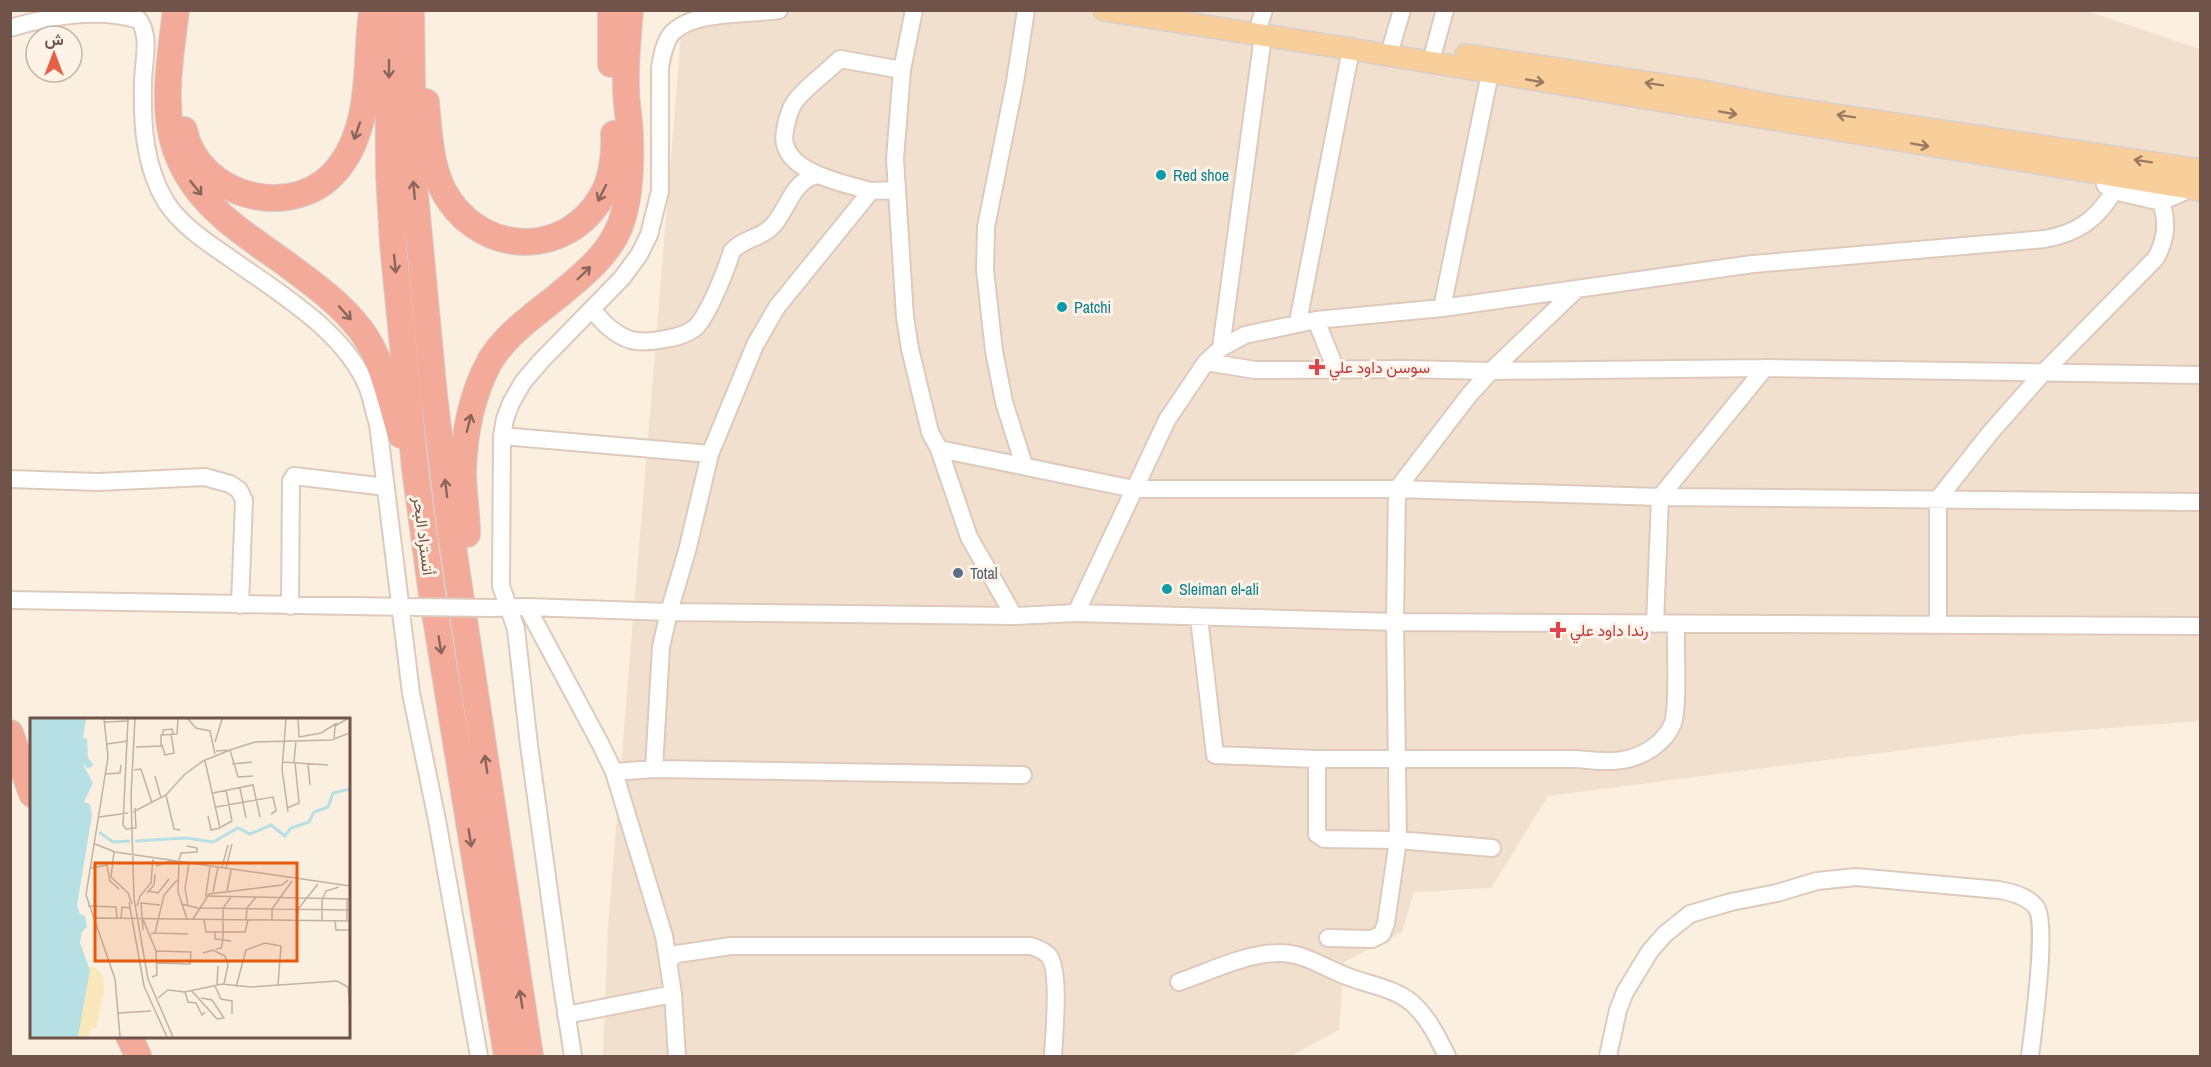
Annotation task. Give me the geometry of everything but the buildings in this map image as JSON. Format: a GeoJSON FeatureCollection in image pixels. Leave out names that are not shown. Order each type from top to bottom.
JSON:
{"type":"FeatureCollection","features":[{"type":"Feature","properties":{"kind":"highway"},"geometry":{"type":"LineString","coordinates":[[176,10],[167,94],[169,124],[175,150],[185,174],[220,214],[324,292],[342,308],[360,330],[375,352],[402,437],[416,469]]}},
{"type":"Feature","properties":{"kind":"highway"},"geometry":{"type":"LineString","coordinates":[[189,10],[181,115],[185,135],[195,156],[210,174],[245,195],[292,198],[324,183],[339,167],[359,129],[364,104],[372,10]]}},
{"type":"Feature","properties":{"kind":"highway","name":"أتستراد البحر"},"geometry":{"type":"LineString","coordinates":[[388,10],[389,175],[393,244],[416,469],[430,588],[507,1056]]}},
{"type":"Feature","properties":{"kind":"highway","name":"أتستراد البحر"},"geometry":{"type":"LineString","coordinates":[[411,10],[412,173],[442,460],[530,1056]]}},
{"type":"Feature","properties":{"kind":"highway"},"geometry":{"type":"LineString","coordinates":[[411,45],[424,80],[434,162],[447,198],[463,218],[478,229],[499,239],[528,243],[550,239],[571,228],[602,196],[615,147],[620,15]]}},
{"type":"Feature","properties":{"kind":"highway"},"geometry":{"type":"LineString","coordinates":[[460,585],[467,532],[463,471],[466,435],[480,383],[491,360],[512,335],[584,274],[610,245],[621,224],[627,198],[630,138],[626,62],[620,15]]}},
{"type":"Feature","properties":{"kind":"highway"},"geometry":{"type":"LineString","coordinates":[[10,733],[30,788]]}},
{"type":"Feature","properties":{"kind":"highway"},"geometry":{"type":"LineString","coordinates":[[130,1037],[138,1056]]}},
{"type":"Feature","properties":{"kind":"main road"},"geometry":{"type":"LineString","coordinates":[[1104,10],[1262,23],[1351,49],[2195,190]]}},
{"type":"Feature","properties":{"kind":"main road"},"geometry":{"type":"LineString","coordinates":[[1198,10],[1392,44],[1678,87],[1776,106],[2200,170]]}},
{"type":"Feature","properties":{"kind":"street"},"geometry":{"type":"LineString","coordinates":[[573,1056],[529,746],[519,646],[516,629],[500,608],[501,436],[511,403],[523,382],[622,278],[639,255],[649,235],[660,191],[660,68],[664,49],[671,34],[683,24],[696,18],[779,10]]}},
{"type":"Feature","properties":{"kind":"street"},"geometry":{"type":"LineString","coordinates":[[914,10],[902,69],[895,149],[896,190],[909,338],[930,432],[939,449],[969,537],[1014,616]]}},
{"type":"Feature","properties":{"kind":"street"},"geometry":{"type":"LineString","coordinates":[[1024,465],[1004,402],[994,351],[985,270],[986,227],[1009,113],[1026,10]]}},
{"type":"Feature","properties":{"kind":"street"},"geometry":{"type":"LineString","coordinates":[[1392,44],[1402,10]]}},
{"type":"Feature","properties":{"kind":"street"},"geometry":{"type":"LineString","coordinates":[[1434,50],[1445,10]]}},
{"type":"Feature","properties":{"kind":"street"},"geometry":{"type":"LineString","coordinates":[[10,28],[78,14],[104,14],[139,21],[145,37],[143,83],[145,140],[148,159],[165,201],[186,225],[320,324],[342,345],[368,389],[378,424],[406,607],[411,693],[437,820],[479,1056]]}},
{"type":"Feature","properties":{"kind":"street"},"geometry":{"type":"LineString","coordinates":[[1221,348],[1262,23]]}},
{"type":"Feature","properties":{"kind":"street"},"geometry":{"type":"LineString","coordinates":[[1298,322],[1351,49]]}},
{"type":"Feature","properties":{"kind":"street"},"geometry":{"type":"LineString","coordinates":[[896,190],[871,191],[818,175],[793,158],[784,143],[784,134],[789,113],[795,101],[815,79],[840,59],[902,69]]}},
{"type":"Feature","properties":{"kind":"street"},"geometry":{"type":"LineString","coordinates":[[1442,308],[1490,73]]}},
{"type":"Feature","properties":{"kind":"street"},"geometry":{"type":"LineString","coordinates":[[787,150],[792,196]]}},
{"type":"Feature","properties":{"kind":"street"},"geometry":{"type":"LineString","coordinates":[[592,309],[604,325],[631,340],[669,339],[696,328],[708,307],[732,251],[736,246],[763,235],[775,225],[800,184],[808,177],[818,175]]}},
{"type":"Feature","properties":{"kind":"street"},"geometry":{"type":"LineString","coordinates":[[2098,175],[2104,185],[2114,191],[2161,202],[2195,190]]}},
{"type":"Feature","properties":{"kind":"street"},"geometry":{"type":"LineString","coordinates":[[654,769],[661,647],[710,454],[756,345],[777,307],[871,191]]}},
{"type":"Feature","properties":{"kind":"street"},"geometry":{"type":"LineString","coordinates":[[1076,613],[1167,420],[1206,362],[1221,348],[1245,335],[1298,322],[1442,308],[1753,264],[2062,236],[2079,229],[2093,219],[2114,191]]}},
{"type":"Feature","properties":{"kind":"street"},"geometry":{"type":"LineString","coordinates":[[1938,625],[1938,499],[1990,433],[2043,373],[2156,258],[2163,245],[2166,231],[2161,202]]}},
{"type":"Feature","properties":{"kind":"street"},"geometry":{"type":"LineString","coordinates":[[1328,938],[1372,939],[1382,934],[1386,923],[1398,840],[1395,622],[1397,489],[1470,394],[1576,290]]}},
{"type":"Feature","properties":{"kind":"street"},"geometry":{"type":"LineString","coordinates":[[1316,320],[1336,370]]}},
{"type":"Feature","properties":{"kind":"street"},"geometry":{"type":"LineString","coordinates":[[1206,362],[1255,370],[1491,371],[1765,368],[2200,375]]}},
{"type":"Feature","properties":{"kind":"street"},"geometry":{"type":"LineString","coordinates":[[1655,624],[1660,497],[1765,368]]}},
{"type":"Feature","properties":{"kind":"street"},"geometry":{"type":"LineString","coordinates":[[501,436],[710,454]]}},
{"type":"Feature","properties":{"kind":"street"},"geometry":{"type":"LineString","coordinates":[[939,449],[1134,489],[1397,489],[1660,497],[2200,502]]}},
{"type":"Feature","properties":{"kind":"street"},"geometry":{"type":"LineString","coordinates":[[290,606],[291,481],[294,476],[386,487]]}},
{"type":"Feature","properties":{"kind":"street"},"geometry":{"type":"LineString","coordinates":[[10,479],[98,482],[196,477],[230,484],[239,490],[244,500],[240,605]]}},
{"type":"Feature","properties":{"kind":"street"},"geometry":{"type":"LineString","coordinates":[[10,600],[290,606],[527,607],[669,612],[1014,616],[1076,613],[1395,622],[2200,626]]}},
{"type":"Feature","properties":{"kind":"street"},"geometry":{"type":"LineString","coordinates":[[527,607],[614,772],[661,926],[669,960],[677,1056]]}},
{"type":"Feature","properties":{"kind":"street"},"geometry":{"type":"LineString","coordinates":[[1199,618],[1215,755],[1317,759],[1608,761],[1639,756],[1652,749],[1673,722],[1676,624]]}},
{"type":"Feature","properties":{"kind":"street"},"geometry":{"type":"LineString","coordinates":[[1317,759],[1317,834],[1324,839],[1398,840],[1492,848]]}},
{"type":"Feature","properties":{"kind":"street"},"geometry":{"type":"LineString","coordinates":[[614,772],[654,769],[1023,775]]}},
{"type":"Feature","properties":{"kind":"street"},"geometry":{"type":"LineString","coordinates":[[1608,1056],[1624,992],[1650,951],[1665,934],[1690,914],[1817,881],[1857,877],[1999,890],[2014,893],[2034,904],[2038,910],[2040,968],[2030,1056]]}},
{"type":"Feature","properties":{"kind":"street"},"geometry":{"type":"LineString","coordinates":[[669,960],[677,954],[732,946],[1031,946],[1050,956],[1054,968],[1056,985],[1053,1056]]}},
{"type":"Feature","properties":{"kind":"street"},"geometry":{"type":"LineString","coordinates":[[1179,982],[1265,954],[1279,953],[1298,956],[1346,977],[1383,988],[1412,1003],[1424,1016],[1448,1056]]}},
{"type":"Feature","properties":{"kind":"street"},"geometry":{"type":"LineString","coordinates":[[566,1015],[673,994]]}},
{"type":"Feature","properties":{"kind":"shaded area"},"geometry":{"type":"Polygon","coordinates":[[[2084,10],[2200,49],[2200,721],[2020,735],[1548,796],[1491,888],[1414,892],[1402,932],[1344,962],[1339,1030],[1291,1056],[603,1056],[608,925],[683,11],[2084,10]]]}},
{"type":"Feature","properties":{"kind":"place","name":"Red shoe"},"geometry":{"type":"Point","coordinates":[1161,175]}},
{"type":"Feature","properties":{"kind":"place","name":"Patchi"},"geometry":{"type":"Point","coordinates":[1062,307]}},
{"type":"Feature","properties":{"kind":"place","name":"سوسن داود علي"},"geometry":{"type":"Point","coordinates":[1317,367]}},
{"type":"Feature","properties":{"kind":"place","name":"Total"},"geometry":{"type":"Point","coordinates":[958,573]}},
{"type":"Feature","properties":{"kind":"place","name":"Sleiman el-ali"},"geometry":{"type":"Point","coordinates":[1167,589]}},
{"type":"Feature","properties":{"kind":"place","name":"رندا داود علي"},"geometry":{"type":"Point","coordinates":[1558,630]}}]}
